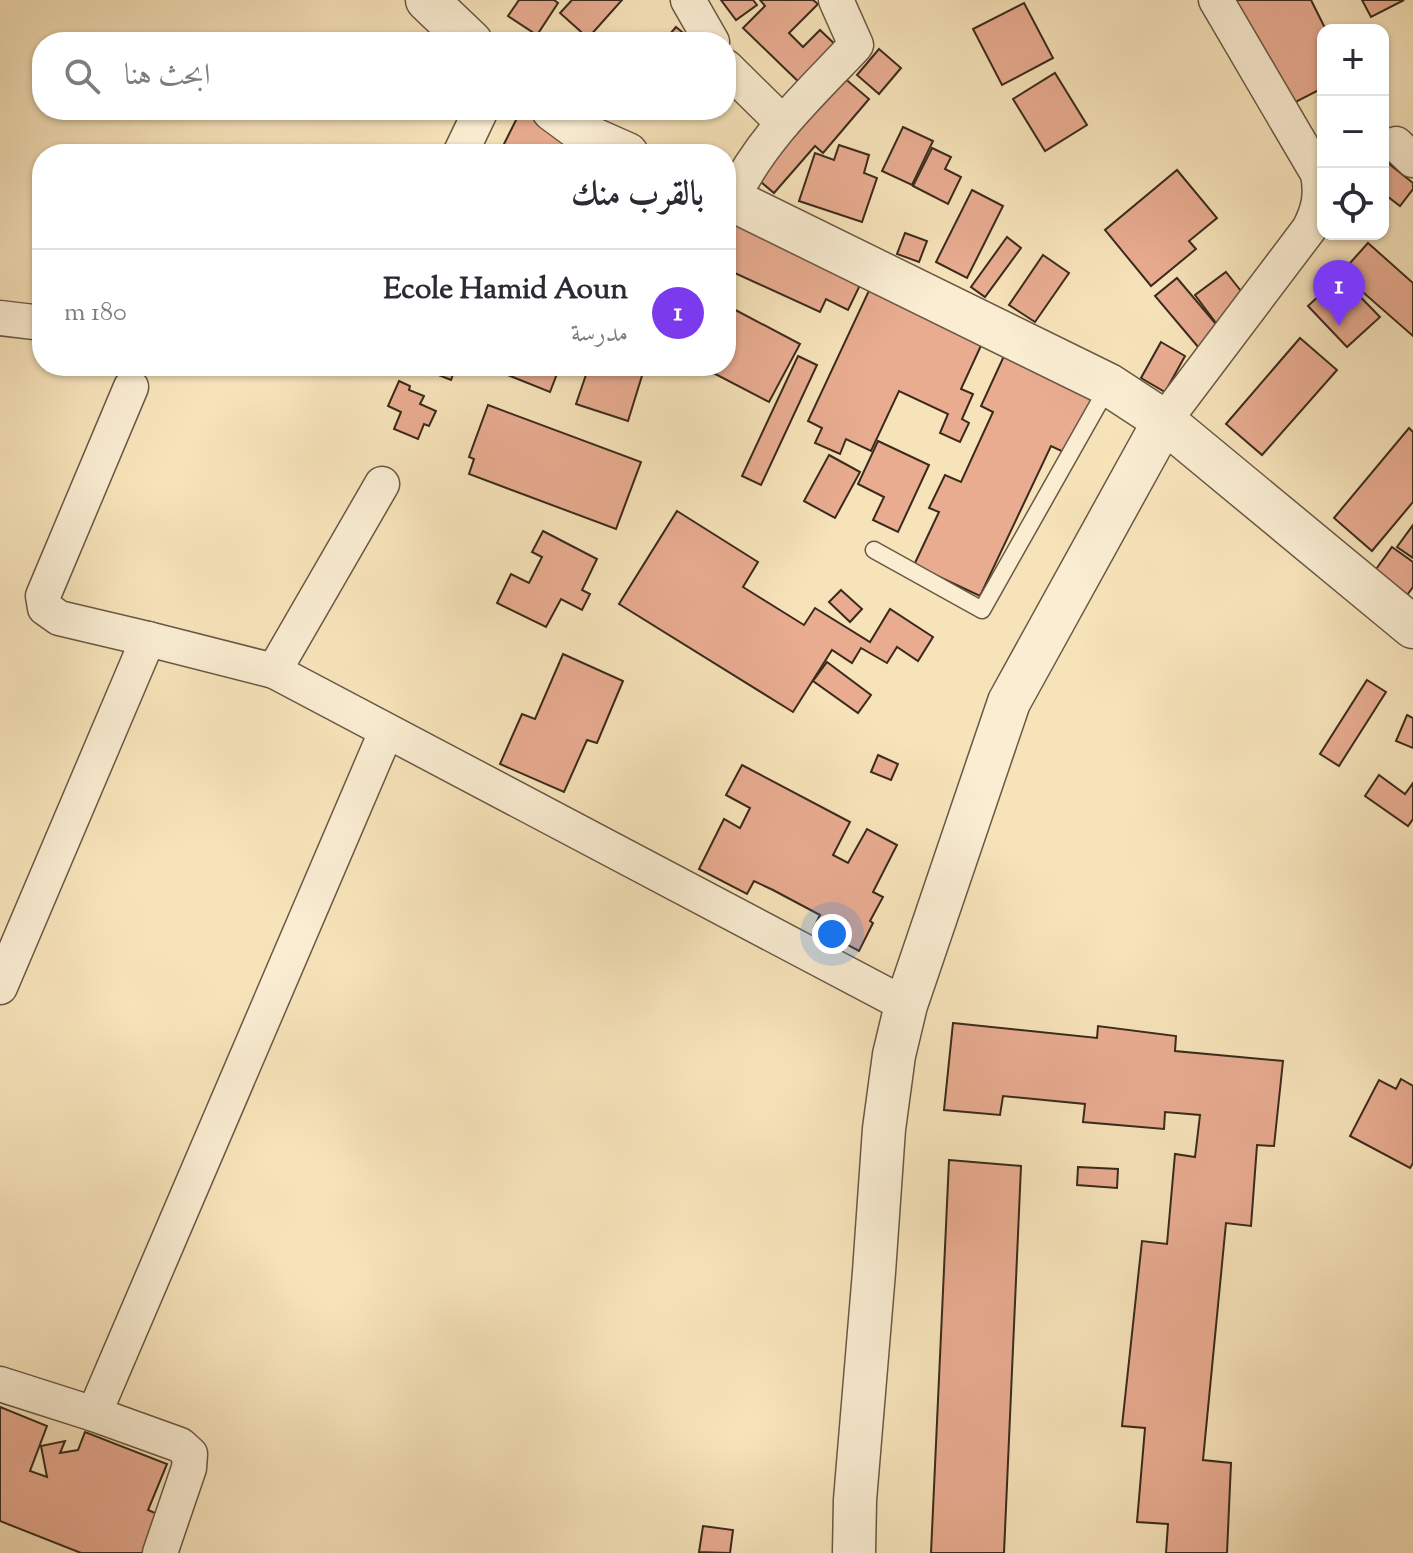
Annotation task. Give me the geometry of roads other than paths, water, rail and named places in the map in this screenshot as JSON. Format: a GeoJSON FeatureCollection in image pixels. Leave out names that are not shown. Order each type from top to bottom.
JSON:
{"type":"FeatureCollection","features":[{"type":"Feature","properties":{"kind":"street"},"geometry":{"type":"LineString","coordinates":[[427,0],[461,32]]}},
{"type":"Feature","properties":{"kind":"street"},"geometry":{"type":"LineString","coordinates":[[688,0],[706,32]]}},
{"type":"Feature","properties":{"kind":"street"},"geometry":{"type":"LineString","coordinates":[[736,187],[783,123],[856,45],[836,0]]}},
{"type":"Feature","properties":{"kind":"street"},"geometry":{"type":"LineString","coordinates":[[854,1553],[855,1500],[884,1129],[894,1055],[906,1005],[1009,702],[1164,421],[1309,229],[1320,203],[1318,174],[1216,0]]}},
{"type":"Feature","properties":{"kind":"street"},"geometry":{"type":"LineString","coordinates":[[736,77],[783,123]]}},
{"type":"Feature","properties":{"kind":"street"},"geometry":{"type":"LineString","coordinates":[[465,144],[476,120]]}},
{"type":"Feature","properties":{"kind":"street"},"geometry":{"type":"LineString","coordinates":[[567,120],[604,144]]}},
{"type":"Feature","properties":{"kind":"street"},"geometry":{"type":"LineString","coordinates":[[736,201],[1109,385],[1164,421],[1413,627]]}},
{"type":"Feature","properties":{"kind":"street"},"geometry":{"type":"LineString","coordinates":[[0,318],[32,322]]}},
{"type":"Feature","properties":{"kind":"street"},"geometry":{"type":"LineString","coordinates":[[131,387],[43,596],[45,608],[59,618],[274,671],[906,1005]]}},
{"type":"Feature","properties":{"kind":"street"},"geometry":{"type":"LineString","coordinates":[[274,671],[382,484]]}},
{"type":"Feature","properties":{"kind":"street"},"geometry":{"type":"LineString","coordinates":[[0,987],[148,639]]}},
{"type":"Feature","properties":{"kind":"street"},"geometry":{"type":"LineString","coordinates":[[94,1414],[386,732]]}},
{"type":"Feature","properties":{"kind":"street"},"geometry":{"type":"LineString","coordinates":[[0,1384],[180,1445],[190,1454],[189,1468],[160,1553]]}},
{"type":"Feature","properties":{"kind":"lane"},"geometry":{"type":"LineString","coordinates":[[874,550],[982,610],[1109,385]]}},
{"type":"Feature","properties":{"kind":"place","name":"Ecole Hamid Aoun"},"geometry":{"type":"Point","coordinates":[1339,326]}}]}
